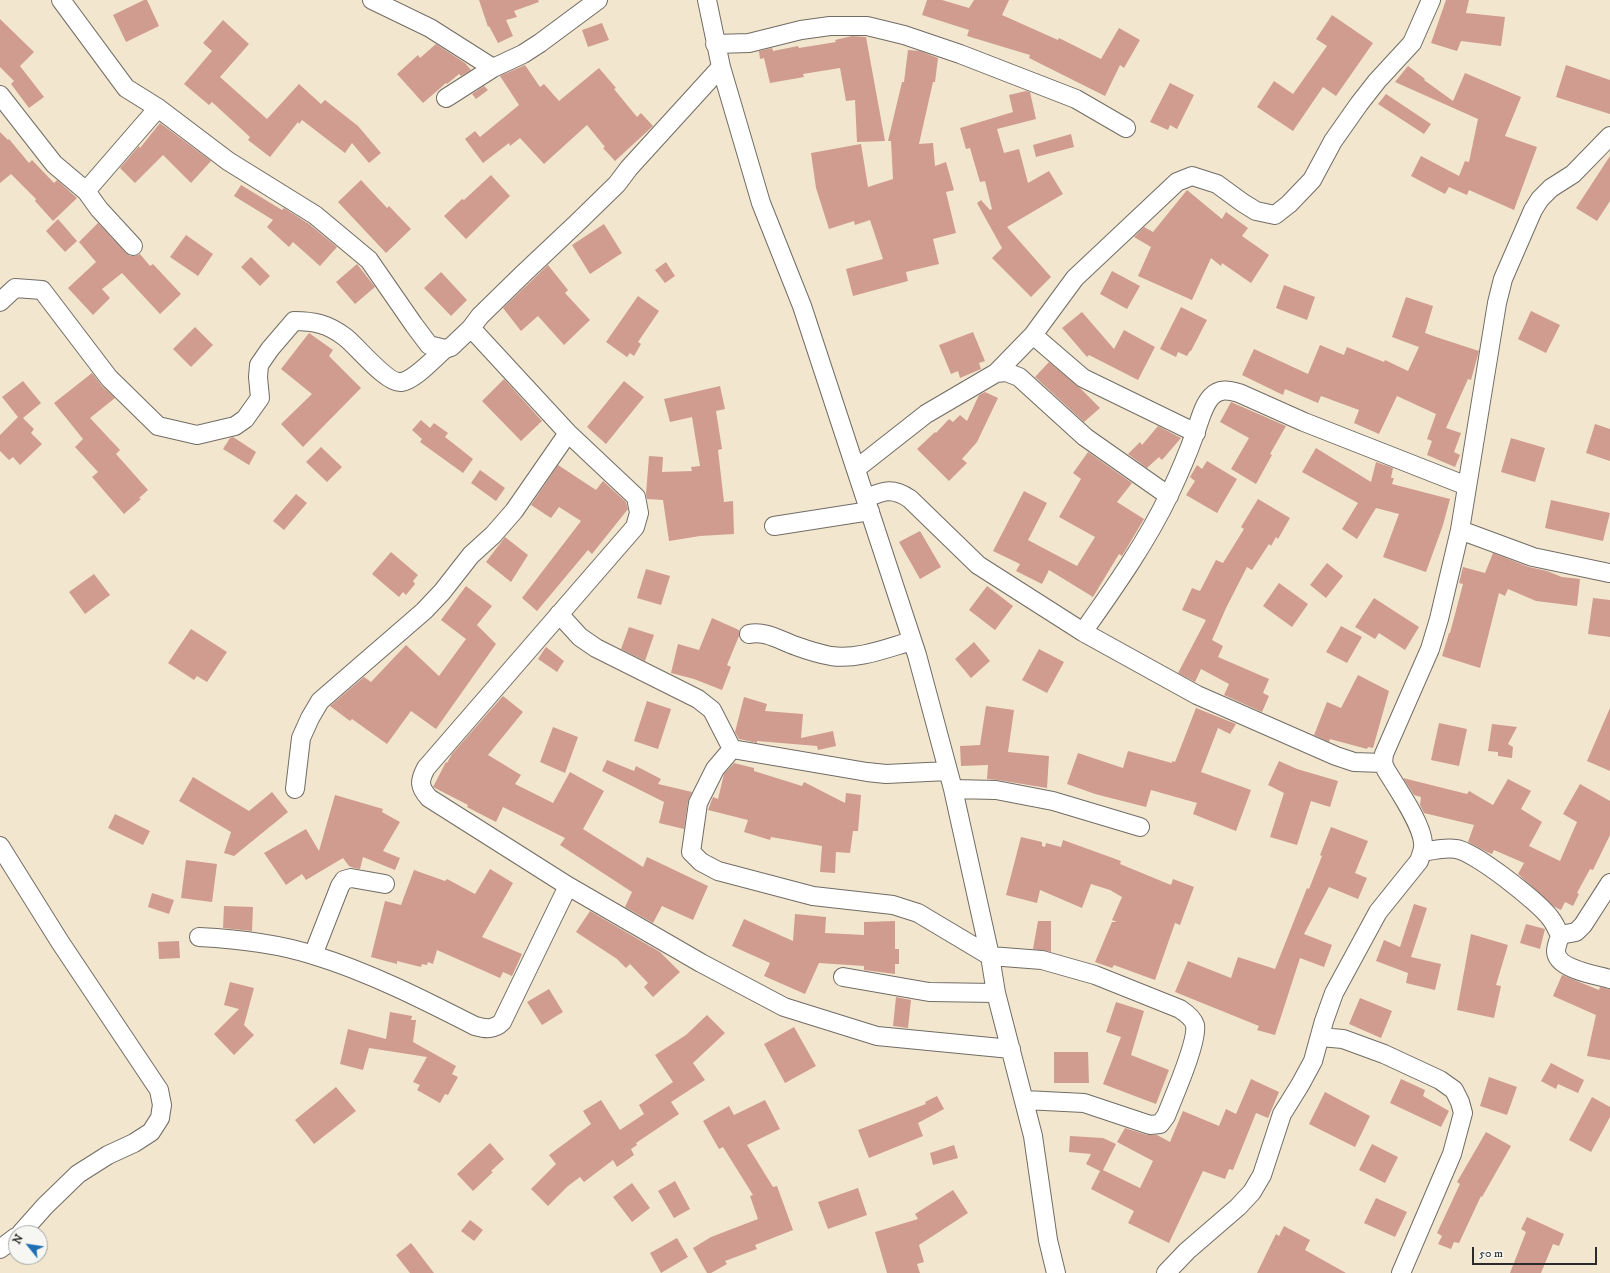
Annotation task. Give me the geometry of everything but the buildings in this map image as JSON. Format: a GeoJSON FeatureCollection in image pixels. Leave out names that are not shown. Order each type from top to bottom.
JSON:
{"type":"FeatureCollection","features":[{"type":"Feature","properties":{"kind":"street"},"geometry":{"type":"LineString","coordinates":[[61,0],[126,88],[158,108],[228,161],[315,215],[369,260],[429,345],[445,349]]}},
{"type":"Feature","properties":{"kind":"street"},"geometry":{"type":"LineString","coordinates":[[372,0],[430,28],[493,68]]}},
{"type":"Feature","properties":{"kind":"street"},"geometry":{"type":"LineString","coordinates":[[446,98],[493,68],[540,44],[598,0]]}},
{"type":"Feature","properties":{"kind":"street"},"geometry":{"type":"LineString","coordinates":[[707,0],[721,67],[761,203],[802,306],[868,504],[912,641],[953,789],[990,956],[996,993],[1025,1100],[1033,1136],[1048,1240],[1056,1273]]}},
{"type":"Feature","properties":{"kind":"street"},"geometry":{"type":"LineString","coordinates":[[856,469],[926,414],[996,373],[1033,335],[1076,278],[1177,182],[1192,176],[1217,184],[1256,211],[1275,214],[1289,204],[1312,180],[1333,141],[1359,104],[1412,43],[1431,0]]}},
{"type":"Feature","properties":{"kind":"street"},"geometry":{"type":"LineString","coordinates":[[715,44],[749,43],[801,30],[830,26],[867,26],[904,35],[960,54],[1076,99],[1126,128]]}},
{"type":"Feature","properties":{"kind":"street"},"geometry":{"type":"LineString","coordinates":[[0,302],[15,288],[42,290],[109,378],[158,426],[197,435],[235,426],[245,419],[260,398],[258,377],[259,364],[294,321],[312,321],[345,337],[387,377],[399,382],[416,374],[471,328],[480,316],[522,274],[617,184],[628,168],[721,67]]}},
{"type":"Feature","properties":{"kind":"street"},"geometry":{"type":"LineString","coordinates":[[0,95],[54,164],[86,191],[99,209],[133,246]]}},
{"type":"Feature","properties":{"kind":"street"},"geometry":{"type":"LineString","coordinates":[[86,191],[158,108]]}},
{"type":"Feature","properties":{"kind":"street"},"geometry":{"type":"LineString","coordinates":[[1166,1273],[1187,1251],[1238,1207],[1252,1192],[1262,1175],[1282,1114],[1313,1061],[1334,994],[1378,912],[1419,861],[1423,852],[1423,842],[1420,829],[1383,763],[1384,754],[1430,649],[1460,530],[1497,303],[1503,279],[1532,210],[1540,199],[1551,188],[1573,174],[1610,136]]}},
{"type":"Feature","properties":{"kind":"street"},"geometry":{"type":"LineString","coordinates":[[471,328],[568,434],[636,497],[639,513],[634,528],[426,768],[420,778],[422,790],[429,798],[568,886],[702,963],[784,1007],[877,1036],[1011,1049]]}},
{"type":"Feature","properties":{"kind":"street"},"geometry":{"type":"LineString","coordinates":[[1033,335],[1083,378],[1196,433]]}},
{"type":"Feature","properties":{"kind":"street"},"geometry":{"type":"LineString","coordinates":[[996,373],[1006,372],[1019,377],[1085,437],[1169,496]]}},
{"type":"Feature","properties":{"kind":"street"},"geometry":{"type":"LineString","coordinates":[[1083,632],[1120,579],[1153,525],[1169,496],[1185,460],[1206,405],[1211,396],[1220,391],[1228,390],[1304,422],[1467,486]]}},
{"type":"Feature","properties":{"kind":"street"},"geometry":{"type":"LineString","coordinates":[[295,789],[301,738],[320,701],[424,611],[442,592],[471,555],[493,535],[514,510],[568,434]]}},
{"type":"Feature","properties":{"kind":"street"},"geometry":{"type":"LineString","coordinates":[[774,526],[868,504],[884,490],[900,493],[910,499],[978,565],[1083,632],[1197,695],[1336,756],[1354,762],[1383,763]]}},
{"type":"Feature","properties":{"kind":"street"},"geometry":{"type":"LineString","coordinates":[[1460,530],[1533,558],[1610,573]]}},
{"type":"Feature","properties":{"kind":"street"},"geometry":{"type":"LineString","coordinates":[[559,614],[580,637],[596,648],[698,699],[712,710],[732,749]]}},
{"type":"Feature","properties":{"kind":"street"},"geometry":{"type":"LineString","coordinates":[[749,634],[755,632],[764,634],[796,646],[831,656],[851,657],[912,641]]}},
{"type":"Feature","properties":{"kind":"street"},"geometry":{"type":"LineString","coordinates":[[732,749],[886,774],[948,771]]}},
{"type":"Feature","properties":{"kind":"street"},"geometry":{"type":"LineString","coordinates":[[732,749],[715,769],[698,803],[691,852],[701,862],[718,871],[813,896],[893,905],[918,913],[990,956],[1042,960],[1095,975],[1180,1009],[1191,1018],[1195,1025],[1193,1043],[1166,1116],[1160,1124],[1150,1125],[1084,1103],[1025,1100]]}},
{"type":"Feature","properties":{"kind":"street"},"geometry":{"type":"LineString","coordinates":[[953,789],[996,790],[1053,801],[1140,827]]}},
{"type":"Feature","properties":{"kind":"street"},"geometry":{"type":"LineString","coordinates":[[0,846],[60,942],[159,1090],[162,1105],[160,1118],[151,1132],[134,1143],[108,1155],[78,1174],[45,1206],[28,1225]]}},
{"type":"Feature","properties":{"kind":"street"},"geometry":{"type":"LineString","coordinates":[[1423,852],[1456,848],[1475,857],[1536,903],[1551,919],[1560,935],[1556,951],[1561,962],[1579,971],[1610,979]]}},
{"type":"Feature","properties":{"kind":"street"},"geometry":{"type":"LineString","coordinates":[[313,955],[340,886],[344,880],[351,878],[385,884]]}},
{"type":"Feature","properties":{"kind":"street"},"geometry":{"type":"LineString","coordinates":[[1560,935],[1576,932],[1583,925],[1610,883]]}},
{"type":"Feature","properties":{"kind":"street"},"geometry":{"type":"LineString","coordinates":[[199,937],[230,938],[313,955],[364,973],[475,1026],[484,1028],[497,1027],[502,1022],[568,886]]}},
{"type":"Feature","properties":{"kind":"street"},"geometry":{"type":"LineString","coordinates":[[843,978],[929,992],[996,993]]}},
{"type":"Feature","properties":{"kind":"street"},"geometry":{"type":"LineString","coordinates":[[1320,1037],[1343,1039],[1384,1054],[1440,1080],[1454,1090],[1460,1102],[1463,1113],[1452,1154],[1407,1271]]}}]}
